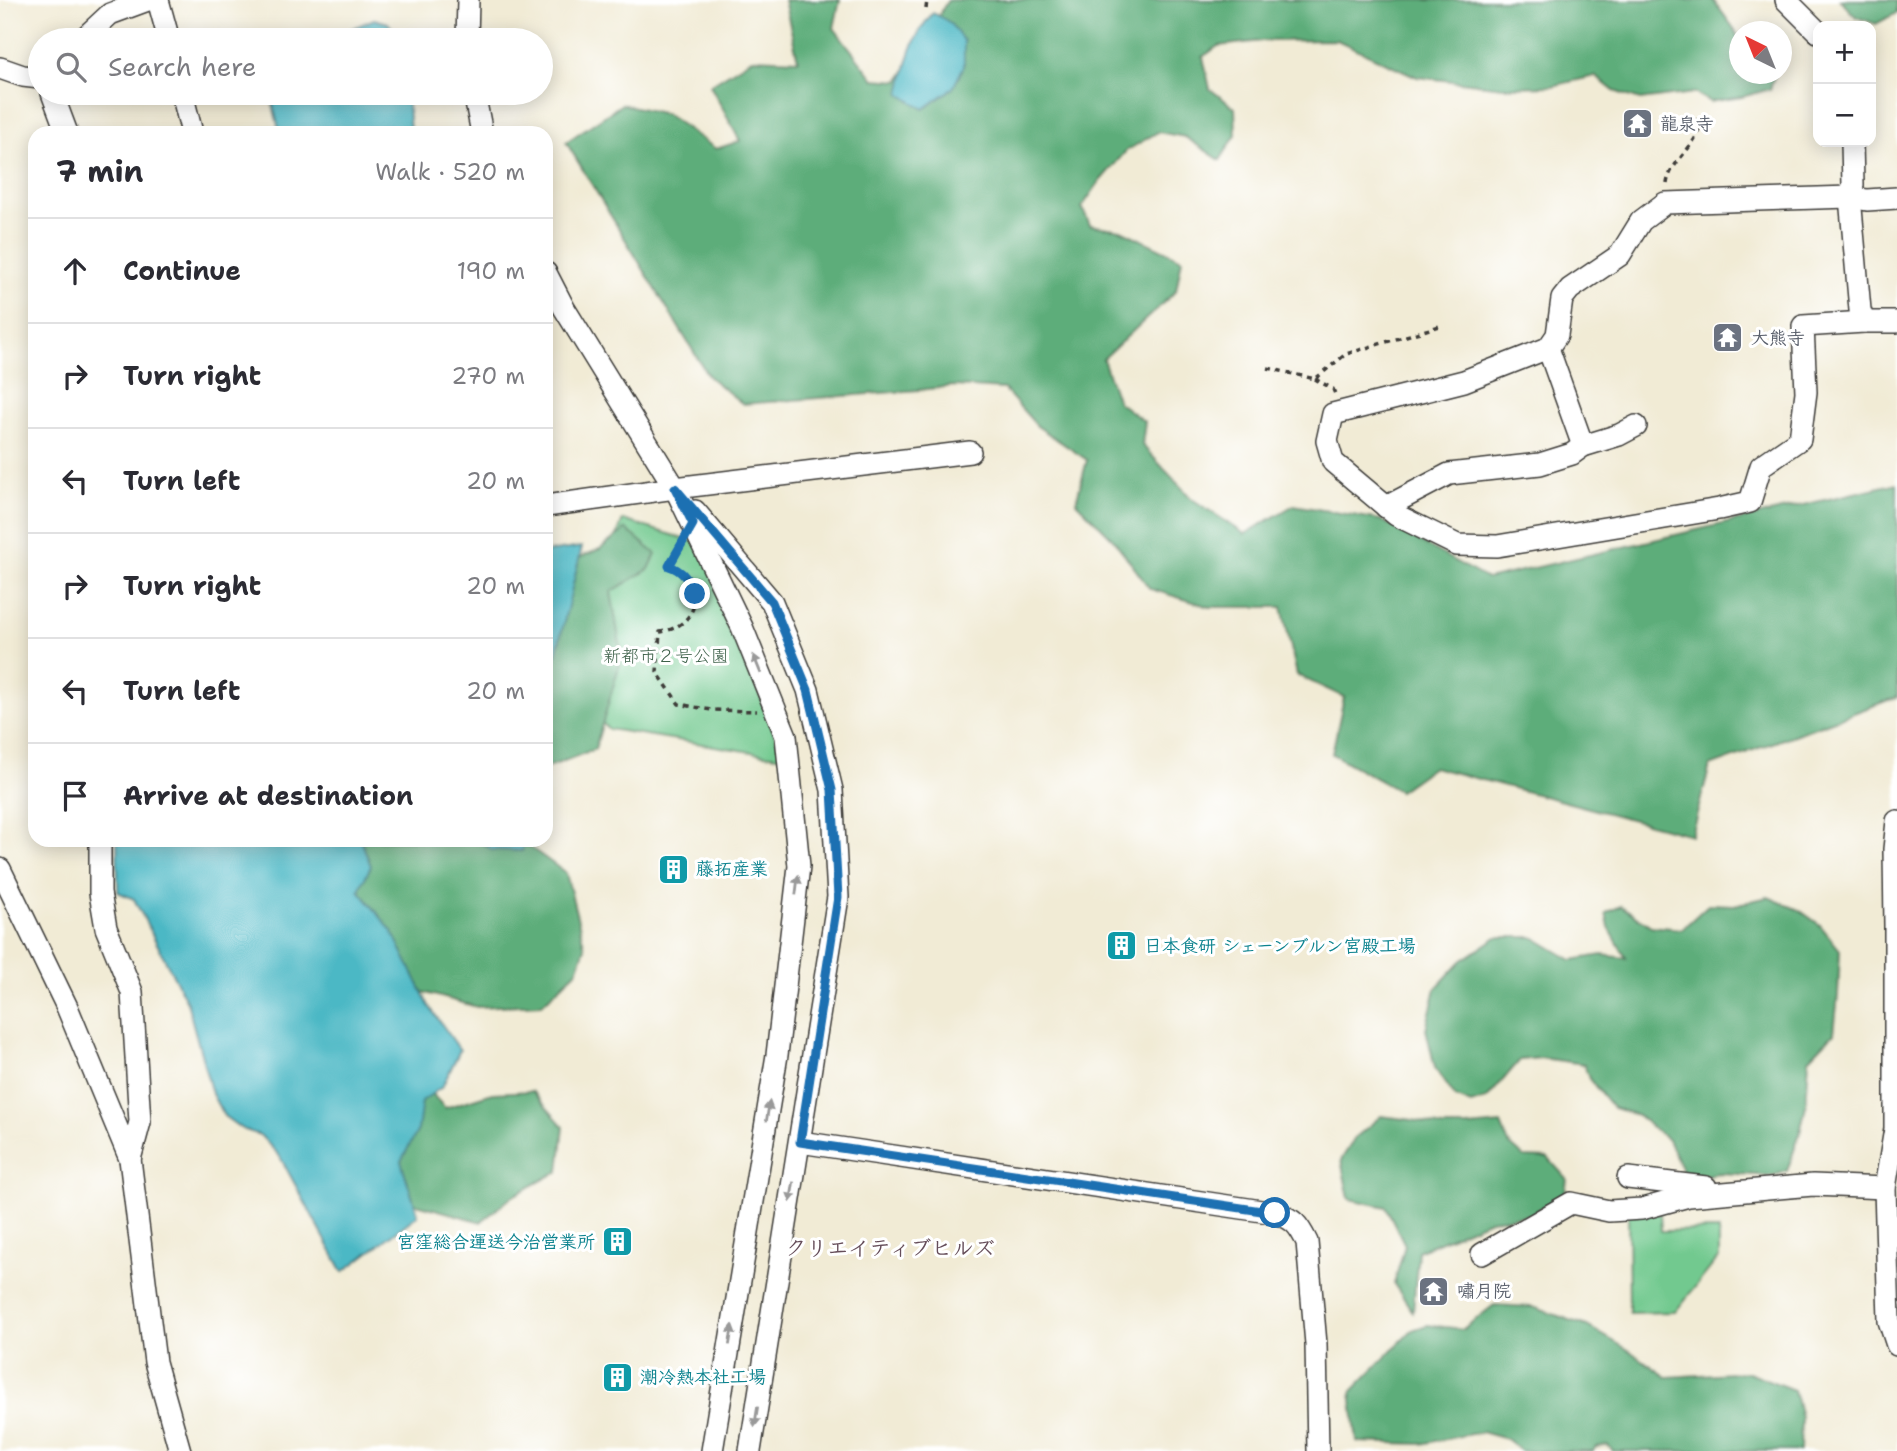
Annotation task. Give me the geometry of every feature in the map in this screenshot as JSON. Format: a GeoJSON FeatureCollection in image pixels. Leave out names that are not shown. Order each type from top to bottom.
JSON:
{"type":"FeatureCollection","features":[{"type":"Feature","properties":{"kind":"street"},"geometry":{"type":"LineString","coordinates":[[95,28],[110,14],[148,0]]}},
{"type":"Feature","properties":{"kind":"street"},"geometry":{"type":"LineString","coordinates":[[158,0],[166,28]]}},
{"type":"Feature","properties":{"kind":"street"},"geometry":{"type":"LineString","coordinates":[[467,28],[468,0]]}},
{"type":"Feature","properties":{"kind":"street"},"geometry":{"type":"LineString","coordinates":[[1786,0],[1813,27]]}},
{"type":"Feature","properties":{"kind":"street"},"geometry":{"type":"LineString","coordinates":[[0,68],[28,77]]}},
{"type":"Feature","properties":{"kind":"street"},"geometry":{"type":"LineString","coordinates":[[56,105],[64,126]]}},
{"type":"Feature","properties":{"kind":"street"},"geometry":{"type":"LineString","coordinates":[[185,105],[190,126]]}},
{"type":"Feature","properties":{"kind":"street"},"geometry":{"type":"LineString","coordinates":[[476,105],[481,126]]}},
{"type":"Feature","properties":{"kind":"street"},"geometry":{"type":"LineString","coordinates":[[1852,147],[1853,185],[1850,197],[1860,310],[1864,321]]}},
{"type":"Feature","properties":{"kind":"street"},"geometry":{"type":"LineString","coordinates":[[1897,198],[1665,203],[1641,221],[1620,255],[1570,289],[1562,299],[1557,335],[1548,348],[1464,381],[1334,414],[1327,441],[1333,462],[1396,515],[1457,545],[1497,546],[1718,509],[1750,502],[1761,466],[1800,439],[1806,392],[1803,326],[1864,321],[1897,322]]}},
{"type":"Feature","properties":{"kind":"street"},"geometry":{"type":"LineString","coordinates":[[553,287],[675,488],[742,627],[786,736],[799,866],[777,1055],[712,1451]]}},
{"type":"Feature","properties":{"kind":"street"},"geometry":{"type":"LineString","coordinates":[[1548,348],[1583,446]]}},
{"type":"Feature","properties":{"kind":"street"},"geometry":{"type":"LineString","coordinates":[[1387,507],[1449,474],[1540,464],[1572,454],[1583,446],[1619,435],[1636,426]]}},
{"type":"Feature","properties":{"kind":"street"},"geometry":{"type":"LineString","coordinates":[[553,505],[970,452]]}},
{"type":"Feature","properties":{"kind":"street"},"geometry":{"type":"LineString","coordinates":[[675,488],[772,602],[808,690],[832,790],[838,897],[750,1451]]}},
{"type":"Feature","properties":{"kind":"street"},"geometry":{"type":"LineString","coordinates":[[1897,821],[1894,849],[1895,1129],[1885,1188],[1892,1286],[1889,1321],[1897,1345]]}},
{"type":"Feature","properties":{"kind":"street"},"geometry":{"type":"LineString","coordinates":[[100,847],[100,893],[106,928],[132,992],[139,1122],[130,1159]]}},
{"type":"Feature","properties":{"kind":"street"},"geometry":{"type":"LineString","coordinates":[[0,869],[67,1007],[130,1159],[155,1362],[180,1451]]}},
{"type":"Feature","properties":{"kind":"street"},"geometry":{"type":"LineString","coordinates":[[800,1142],[1275,1213],[1291,1218],[1307,1242],[1316,1344],[1318,1451]]}},
{"type":"Feature","properties":{"kind":"street"},"geometry":{"type":"LineString","coordinates":[[1628,1178],[1687,1186],[1721,1187],[1726,1193]]}},
{"type":"Feature","properties":{"kind":"street"},"geometry":{"type":"LineString","coordinates":[[1482,1254],[1571,1203],[1609,1210],[1642,1209],[1689,1196],[1813,1185],[1885,1188]]}},
{"type":"Feature","properties":{"kind":"path"},"geometry":{"type":"LineString","coordinates":[[926,9],[927,0]]}},
{"type":"Feature","properties":{"kind":"path"},"geometry":{"type":"LineString","coordinates":[[1665,203],[1668,175],[1699,128],[1698,117]]}},
{"type":"Feature","properties":{"kind":"path"},"geometry":{"type":"LineString","coordinates":[[1268,369],[1315,379],[1346,354],[1443,325]]}},
{"type":"Feature","properties":{"kind":"path"},"geometry":{"type":"LineString","coordinates":[[693,524],[669,566],[679,569],[688,578],[695,594],[695,606],[686,621],[672,630],[660,632],[657,672],[679,704],[711,710],[776,711]]}},
{"type":"Feature","properties":{"kind":"green space"},"geometry":{"type":"Polygon","coordinates":[[[784,0],[840,0],[834,28],[874,79],[899,81],[948,0],[1713,0],[1729,22],[1729,84],[1772,84],[1770,89],[1710,102],[1694,93],[1640,100],[1614,91],[1595,76],[1552,86],[1503,87],[1417,77],[1337,40],[1262,41],[1218,46],[1203,57],[1210,89],[1235,108],[1236,135],[1220,160],[1185,137],[1158,132],[1126,151],[1082,207],[1090,225],[1121,230],[1182,259],[1176,291],[1103,359],[1118,402],[1145,422],[1142,445],[1192,499],[1245,534],[1294,505],[1381,520],[1487,579],[1897,483],[1897,697],[1710,766],[1691,835],[1433,767],[1399,791],[1332,754],[1344,697],[1297,675],[1282,607],[1210,607],[1150,589],[1113,539],[1076,502],[1087,460],[1037,426],[1004,389],[954,386],[743,404],[709,377],[566,142],[622,104],[666,114],[716,149],[740,141],[710,85],[753,58],[798,60],[784,0]]]}},
{"type":"Feature","properties":{"kind":"green space"},"geometry":{"type":"Polygon","coordinates":[[[1840,0],[1897,0],[1897,13],[1876,24],[1876,21],[1856,17],[1840,0]]]}},
{"type":"Feature","properties":{"kind":"green space","name":"新都市２号公園"},"geometry":{"type":"Polygon","coordinates":[[[623,520],[705,545],[783,757],[609,729],[581,705],[606,563],[623,520]]]}},
{"type":"Feature","properties":{"kind":"green space"},"geometry":{"type":"Polygon","coordinates":[[[626,529],[656,554],[649,569],[611,592],[622,656],[595,749],[553,765],[553,569],[600,549],[626,529]]]}},
{"type":"Feature","properties":{"kind":"green space"},"geometry":{"type":"Polygon","coordinates":[[[324,847],[530,847],[566,873],[585,948],[577,971],[542,1004],[477,1007],[397,985],[416,1077],[445,1108],[492,1093],[532,1091],[564,1127],[559,1171],[513,1196],[481,1222],[384,1195],[324,847]]]}},
{"type":"Feature","properties":{"kind":"green space"},"geometry":{"type":"Polygon","coordinates":[[[1768,897],[1799,910],[1820,925],[1840,950],[1834,1033],[1809,1059],[1806,1105],[1787,1171],[1773,1176],[1719,1173],[1686,1179],[1668,1140],[1637,1115],[1613,1108],[1589,1079],[1584,1064],[1541,1058],[1520,1060],[1487,1099],[1471,1104],[1456,1098],[1435,1068],[1426,1029],[1436,988],[1461,961],[1497,937],[1533,937],[1572,960],[1602,955],[1626,958],[1609,928],[1606,913],[1621,906],[1651,926],[1682,929],[1709,904],[1734,905],[1768,897]]]}},
{"type":"Feature","properties":{"kind":"green space"},"geometry":{"type":"Polygon","coordinates":[[[1381,1116],[1442,1127],[1501,1124],[1509,1144],[1524,1157],[1548,1158],[1567,1179],[1565,1194],[1529,1215],[1490,1220],[1418,1251],[1413,1312],[1394,1284],[1405,1245],[1386,1207],[1349,1199],[1341,1160],[1355,1138],[1381,1116]]]}},
{"type":"Feature","properties":{"kind":"green space"},"geometry":{"type":"Polygon","coordinates":[[[1628,1213],[1660,1213],[1661,1231],[1719,1230],[1719,1257],[1675,1312],[1629,1313],[1628,1213]]]}},
{"type":"Feature","properties":{"kind":"green space"},"geometry":{"type":"Polygon","coordinates":[[[1494,1305],[1533,1307],[1587,1326],[1627,1349],[1667,1377],[1748,1372],[1794,1390],[1801,1417],[1800,1451],[1613,1451],[1608,1445],[1596,1447],[1593,1451],[1521,1451],[1506,1439],[1481,1432],[1421,1444],[1357,1442],[1351,1392],[1412,1330],[1427,1325],[1463,1329],[1494,1305]]]}},
{"type":"Feature","properties":{"kind":"water"},"geometry":{"type":"Polygon","coordinates":[[[933,13],[949,22],[964,41],[964,66],[953,88],[924,109],[900,94],[915,41],[933,13]]]}},
{"type":"Feature","properties":{"kind":"water"},"geometry":{"type":"Polygon","coordinates":[[[374,19],[388,23],[392,28],[353,28],[374,19]]]}},
{"type":"Feature","properties":{"kind":"water"},"geometry":{"type":"Polygon","coordinates":[[[273,105],[408,105],[410,126],[278,126],[273,105]]]}},
{"type":"Feature","properties":{"kind":"water"},"geometry":{"type":"Polygon","coordinates":[[[582,547],[553,668],[553,551],[582,547]]]}},
{"type":"Feature","properties":{"kind":"water"},"geometry":{"type":"Polygon","coordinates":[[[117,847],[364,847],[371,866],[359,890],[392,931],[429,1006],[460,1050],[442,1087],[422,1101],[418,1130],[401,1161],[418,1215],[343,1272],[279,1155],[260,1135],[242,1129],[224,1116],[212,1094],[187,1002],[134,899],[118,892],[117,847]]]}},
{"type":"Feature","properties":{"kind":"water"},"geometry":{"type":"Polygon","coordinates":[[[488,847],[523,847],[522,851],[492,850],[488,847]]]}},
{"type":"Feature","properties":{"kind":"place","name":"龍泉寺"},"geometry":{"type":"Point","coordinates":[1637,124]}},
{"type":"Feature","properties":{"kind":"place","name":"大熊寺"},"geometry":{"type":"Point","coordinates":[1728,338]}},
{"type":"Feature","properties":{"kind":"place","name":"藤拓産業"},"geometry":{"type":"Point","coordinates":[673,869]}},
{"type":"Feature","properties":{"kind":"place","name":"日本食研 シェーンブルン宮殿工場"},"geometry":{"type":"Point","coordinates":[1121,946]}},
{"type":"Feature","properties":{"kind":"place","name":"宮窪総合運送今治営業所"},"geometry":{"type":"Point","coordinates":[618,1242]}},
{"type":"Feature","properties":{"kind":"place","name":"嘯月院"},"geometry":{"type":"Point","coordinates":[1434,1291]}},
{"type":"Feature","properties":{"kind":"place","name":"潮冷熱本社工場"},"geometry":{"type":"Point","coordinates":[617,1377]}},
{"type":"Feature","properties":{"kind":"district","name":"クリエイティブヒルズ"},"geometry":{"type":"Point","coordinates":[890,1248]}},
{"type":"Feature","properties":{"kind":"route"},"geometry":{"type":"LineString","coordinates":[[695,594],[688,578],[679,569],[669,566],[693,524],[675,488],[772,602],[808,690],[832,790],[838,897],[800,1142],[1275,1213]]}}]}
